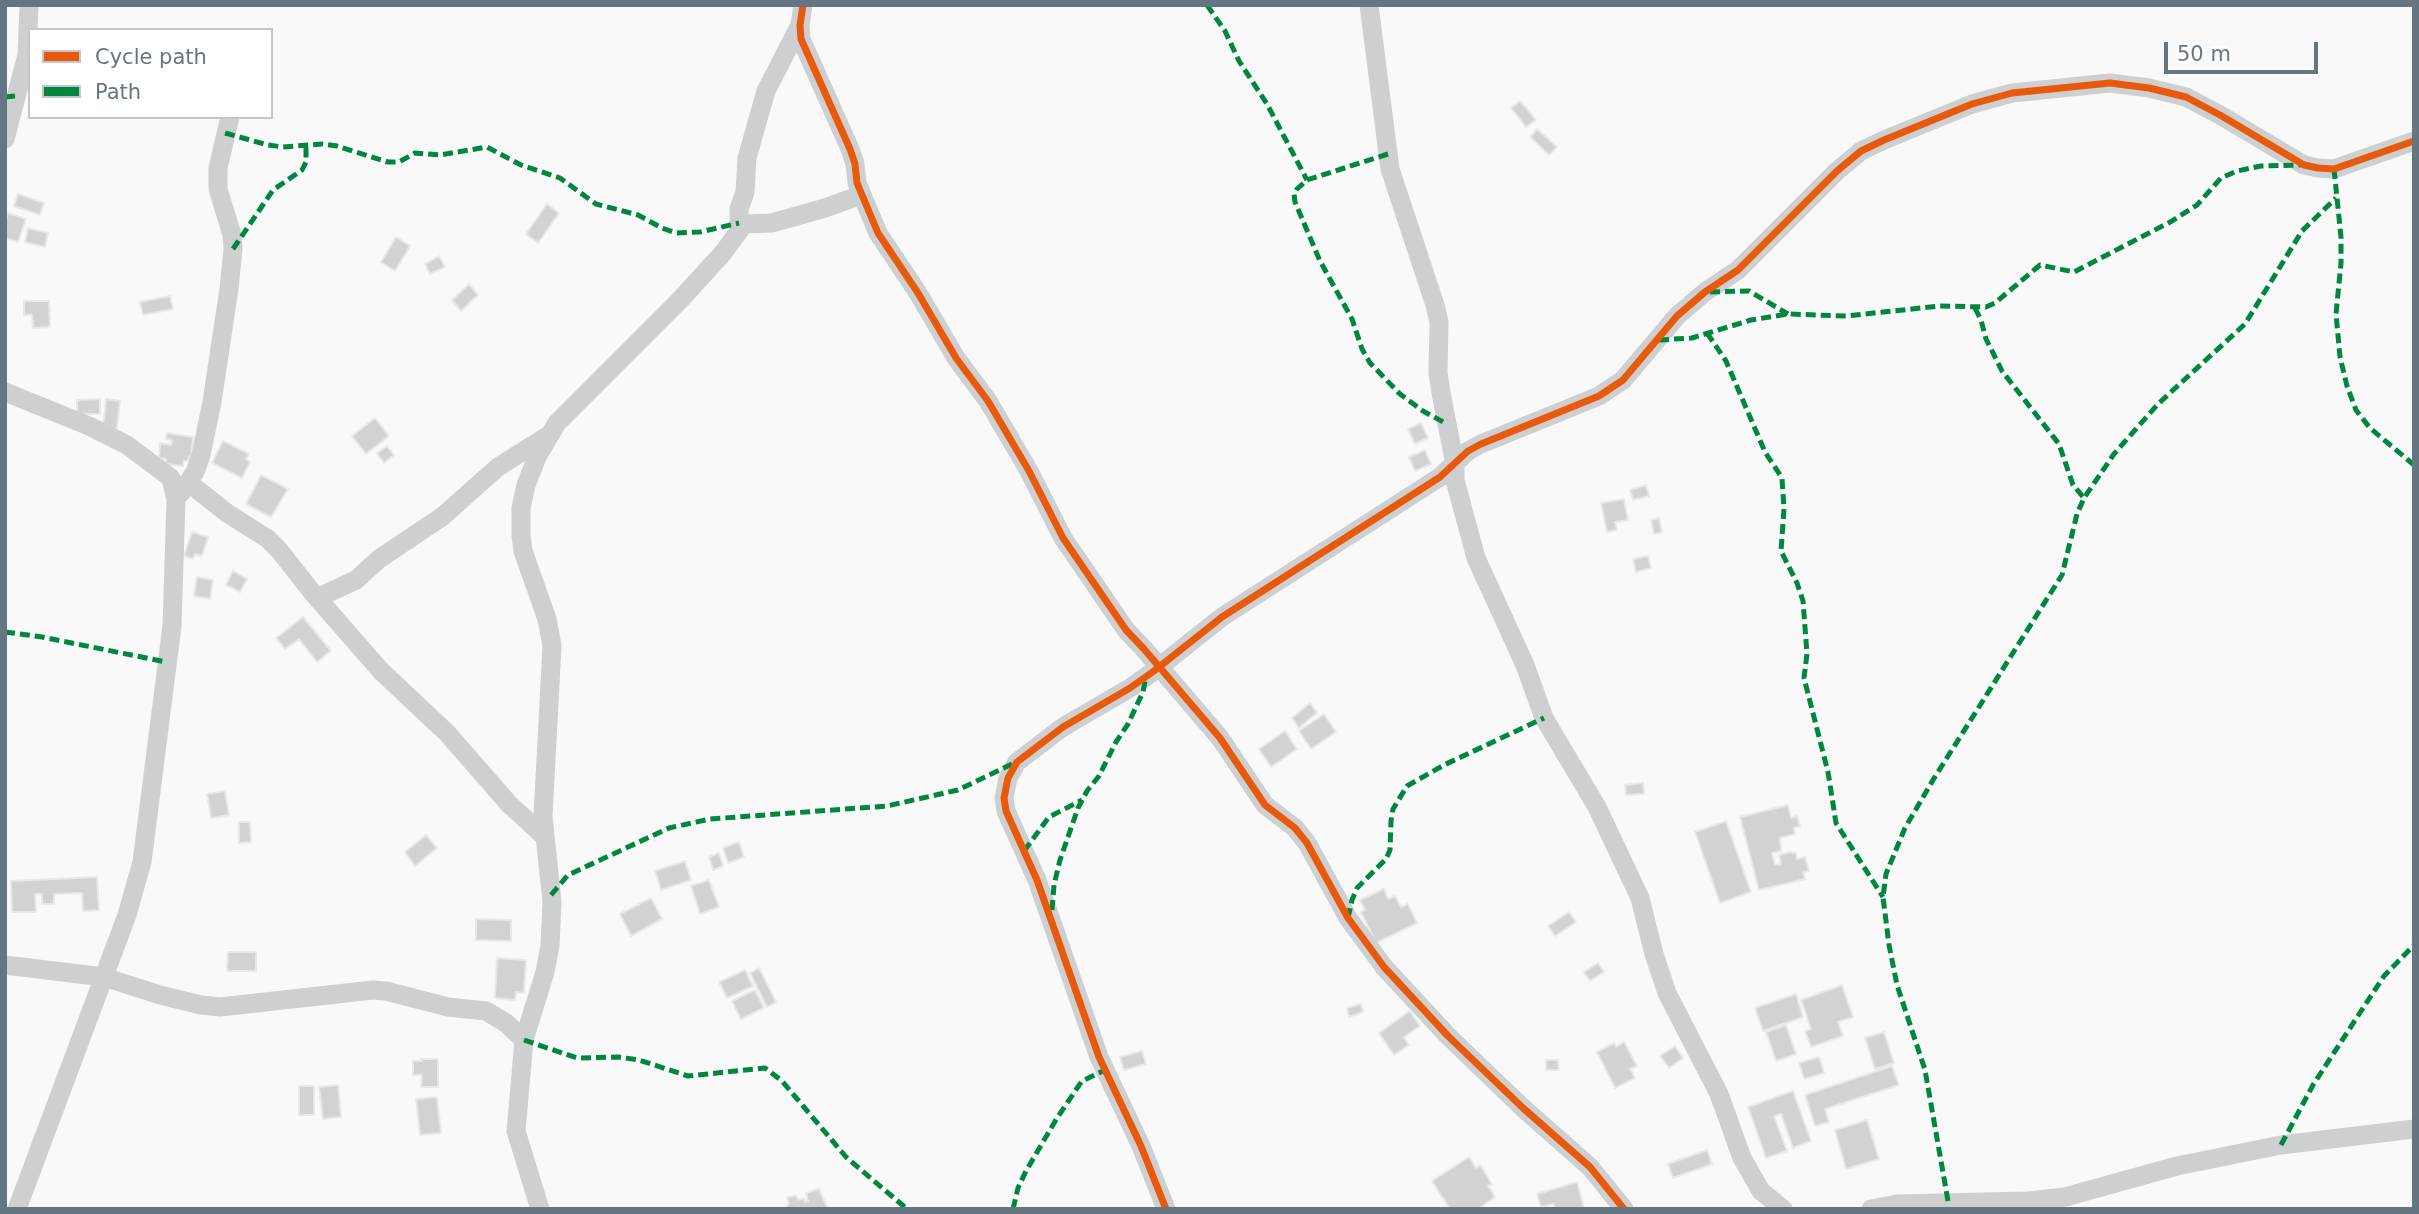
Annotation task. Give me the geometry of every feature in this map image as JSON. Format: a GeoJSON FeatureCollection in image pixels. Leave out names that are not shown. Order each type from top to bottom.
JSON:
{"type":"FeatureCollection","features":[{"type":"Feature","properties":{"kind":"street"},"geometry":{"type":"LineString","coordinates":[[5,139],[26,55],[29,5]]}},
{"type":"Feature","properties":{"kind":"street"},"geometry":{"type":"LineString","coordinates":[[803,5],[801,39],[850,149],[861,195],[878,233],[918,293],[956,358],[996,413],[1063,538],[1126,630],[1220,738],[1265,804],[1296,828],[1348,918],[1384,967],[1448,1036],[1590,1167],[1624,1209]]}},
{"type":"Feature","properties":{"kind":"street"},"geometry":{"type":"LineString","coordinates":[[1369,5],[1390,169],[1424,266],[1439,322],[1438,373],[1461,505],[1476,558],[1525,665],[1544,718],[1597,807],[1640,898],[1667,993],[1719,1094],[1742,1158],[1761,1191],[1783,1209]]}},
{"type":"Feature","properties":{"kind":"street"},"geometry":{"type":"LineString","coordinates":[[739,229],[739,209],[745,192],[747,158],[766,91],[800,25]]}},
{"type":"Feature","properties":{"kind":"street"},"geometry":{"type":"LineString","coordinates":[[1166,1209],[1136,1134],[1099,1057],[1037,880],[1006,811],[1004,798],[1008,778],[1017,762],[1063,727],[1130,688],[1222,617],[1407,500],[1455,465],[1468,451],[1481,443],[1599,396],[1623,380],[1677,316],[1705,292],[1738,270],[1837,171],[1861,151],[1972,104],[2012,93],[2110,83],[2186,97],[2220,114],[2304,165],[2318,168],[2334,169],[2414,141]]}},
{"type":"Feature","properties":{"kind":"street"},"geometry":{"type":"LineString","coordinates":[[176,500],[195,471],[204,442],[229,289],[232,235],[218,189],[218,168],[230,119]]}},
{"type":"Feature","properties":{"kind":"street"},"geometry":{"type":"LineString","coordinates":[[540,1209],[516,1132],[524,1040],[545,972],[550,946],[552,902],[543,816],[552,646],[548,619],[523,551],[521,508],[526,485],[537,457],[557,423],[678,301],[723,253],[744,224],[772,223],[861,195]]}},
{"type":"Feature","properties":{"kind":"street"},"geometry":{"type":"LineString","coordinates":[[5,392],[89,426],[127,445],[171,478],[176,500],[172,626],[142,862],[127,915],[17,1209]]}},
{"type":"Feature","properties":{"kind":"street"},"geometry":{"type":"LineString","coordinates":[[317,598],[356,580],[379,559],[443,516],[498,467],[550,435]]}},
{"type":"Feature","properties":{"kind":"street"},"geometry":{"type":"LineString","coordinates":[[189,483],[227,513],[268,539],[381,671],[447,733],[509,804],[545,837]]}},
{"type":"Feature","properties":{"kind":"street"},"geometry":{"type":"LineString","coordinates":[[5,965],[104,977],[201,1006],[220,1007],[373,990],[386,991],[448,1007],[486,1011],[506,1023],[524,1040]]}},
{"type":"Feature","properties":{"kind":"street"},"geometry":{"type":"LineString","coordinates":[[1871,1209],[1897,1204],[1994,1205],[2065,1197],[2177,1166],[2281,1145],[2414,1129]]}},
{"type":"Feature","properties":{"kind":"building"},"geometry":{"type":"Polygon","coordinates":[[[1520,101],[1536,120],[1526,127],[1511,108],[1520,101]]]}},
{"type":"Feature","properties":{"kind":"building"},"geometry":{"type":"Polygon","coordinates":[[[1537,129],[1557,147],[1549,155],[1530,137],[1537,129]]]}},
{"type":"Feature","properties":{"kind":"building"},"geometry":{"type":"Polygon","coordinates":[[[18,194],[44,203],[40,215],[14,206],[18,194]]]}},
{"type":"Feature","properties":{"kind":"building"},"geometry":{"type":"Polygon","coordinates":[[[547,204],[559,213],[538,243],[526,234],[547,204]]]}},
{"type":"Feature","properties":{"kind":"building"},"geometry":{"type":"Polygon","coordinates":[[[8,213],[26,219],[18,242],[5,238],[8,213]]]}},
{"type":"Feature","properties":{"kind":"building"},"geometry":{"type":"Polygon","coordinates":[[[28,228],[48,233],[45,247],[25,242],[28,228]]]}},
{"type":"Feature","properties":{"kind":"building"},"geometry":{"type":"Polygon","coordinates":[[[396,237],[410,246],[395,271],[381,262],[396,237]]]}},
{"type":"Feature","properties":{"kind":"building"},"geometry":{"type":"Polygon","coordinates":[[[439,256],[445,267],[430,274],[425,264],[439,256]]]}},
{"type":"Feature","properties":{"kind":"building"},"geometry":{"type":"Polygon","coordinates":[[[469,284],[478,295],[461,311],[452,300],[469,284]]]}},
{"type":"Feature","properties":{"kind":"building"},"geometry":{"type":"Polygon","coordinates":[[[170,296],[173,309],[143,315],[140,302],[170,296]]]}},
{"type":"Feature","properties":{"kind":"building"},"geometry":{"type":"Polygon","coordinates":[[[24,301],[49,301],[50,327],[33,328],[32,315],[24,315],[24,301]]]}},
{"type":"Feature","properties":{"kind":"building"},"geometry":{"type":"Polygon","coordinates":[[[100,399],[100,414],[77,414],[77,400],[100,399]]]}},
{"type":"Feature","properties":{"kind":"building"},"geometry":{"type":"Polygon","coordinates":[[[106,399],[120,401],[117,429],[103,428],[106,399]]]}},
{"type":"Feature","properties":{"kind":"building"},"geometry":{"type":"Polygon","coordinates":[[[375,418],[389,436],[366,454],[352,436],[375,418]]]}},
{"type":"Feature","properties":{"kind":"building"},"geometry":{"type":"Polygon","coordinates":[[[1421,423],[1428,438],[1415,444],[1408,429],[1421,423]]]}},
{"type":"Feature","properties":{"kind":"building"},"geometry":{"type":"Polygon","coordinates":[[[167,433],[193,437],[191,457],[184,461],[183,466],[165,464],[166,459],[159,458],[160,443],[171,445],[172,440],[166,439],[167,433]]]}},
{"type":"Feature","properties":{"kind":"building"},"geometry":{"type":"Polygon","coordinates":[[[223,441],[249,454],[246,459],[250,462],[242,478],[212,463],[223,441]]]}},
{"type":"Feature","properties":{"kind":"building"},"geometry":{"type":"Polygon","coordinates":[[[387,446],[394,455],[384,463],[377,453],[387,446]]]}},
{"type":"Feature","properties":{"kind":"building"},"geometry":{"type":"Polygon","coordinates":[[[1425,450],[1431,464],[1415,471],[1409,457],[1425,450]]]}},
{"type":"Feature","properties":{"kind":"building"},"geometry":{"type":"Polygon","coordinates":[[[261,475],[288,489],[271,517],[246,504],[261,475]]]}},
{"type":"Feature","properties":{"kind":"building"},"geometry":{"type":"Polygon","coordinates":[[[1646,485],[1649,496],[1633,500],[1630,490],[1646,485]]]}},
{"type":"Feature","properties":{"kind":"building"},"geometry":{"type":"Polygon","coordinates":[[[1624,499],[1628,520],[1615,522],[1617,530],[1607,532],[1601,503],[1624,499]]]}},
{"type":"Feature","properties":{"kind":"building"},"geometry":{"type":"Polygon","coordinates":[[[1659,518],[1662,532],[1654,534],[1651,520],[1659,518]]]}},
{"type":"Feature","properties":{"kind":"building"},"geometry":{"type":"Polygon","coordinates":[[[192,532],[208,537],[202,556],[195,554],[193,559],[184,556],[192,532]]]}},
{"type":"Feature","properties":{"kind":"building"},"geometry":{"type":"Polygon","coordinates":[[[1648,556],[1651,568],[1636,572],[1633,559],[1648,556]]]}},
{"type":"Feature","properties":{"kind":"building"},"geometry":{"type":"Polygon","coordinates":[[[233,571],[247,579],[240,592],[226,585],[233,571]]]}},
{"type":"Feature","properties":{"kind":"building"},"geometry":{"type":"Polygon","coordinates":[[[197,577],[213,580],[210,599],[194,596],[197,577]]]}},
{"type":"Feature","properties":{"kind":"building"},"geometry":{"type":"Polygon","coordinates":[[[303,617],[331,651],[317,662],[299,639],[285,649],[276,638],[303,617]]]}},
{"type":"Feature","properties":{"kind":"building"},"geometry":{"type":"Polygon","coordinates":[[[1310,703],[1317,713],[1299,728],[1292,718],[1310,703]]]}},
{"type":"Feature","properties":{"kind":"building"},"geometry":{"type":"Polygon","coordinates":[[[1324,714],[1336,732],[1311,749],[1299,731],[1324,714]]]}},
{"type":"Feature","properties":{"kind":"building"},"geometry":{"type":"Polygon","coordinates":[[[1285,731],[1297,749],[1271,767],[1259,749],[1285,731]]]}},
{"type":"Feature","properties":{"kind":"building"},"geometry":{"type":"Polygon","coordinates":[[[1643,783],[1644,794],[1626,795],[1625,785],[1643,783]]]}},
{"type":"Feature","properties":{"kind":"building"},"geometry":{"type":"Polygon","coordinates":[[[225,791],[229,815],[211,818],[207,794],[225,791]]]}},
{"type":"Feature","properties":{"kind":"building"},"geometry":{"type":"Polygon","coordinates":[[[1788,805],[1791,818],[1797,816],[1800,826],[1794,828],[1795,834],[1780,838],[1781,851],[1772,853],[1775,865],[1781,864],[1779,855],[1791,852],[1796,853],[1797,859],[1805,857],[1809,871],[1803,872],[1805,879],[1759,890],[1740,817],[1788,805]]]}},
{"type":"Feature","properties":{"kind":"building"},"geometry":{"type":"Polygon","coordinates":[[[1726,821],[1751,892],[1720,903],[1695,832],[1726,821]]]}},
{"type":"Feature","properties":{"kind":"building"},"geometry":{"type":"Polygon","coordinates":[[[239,822],[250,822],[251,842],[239,843],[239,822]]]}},
{"type":"Feature","properties":{"kind":"building"},"geometry":{"type":"Polygon","coordinates":[[[426,835],[437,848],[415,866],[405,852],[426,835]]]}},
{"type":"Feature","properties":{"kind":"building"},"geometry":{"type":"Polygon","coordinates":[[[739,842],[744,857],[728,863],[723,848],[739,842]]]}},
{"type":"Feature","properties":{"kind":"building"},"geometry":{"type":"Polygon","coordinates":[[[719,853],[723,866],[713,870],[709,857],[719,853]]]}},
{"type":"Feature","properties":{"kind":"building"},"geometry":{"type":"Polygon","coordinates":[[[685,861],[691,880],[661,890],[655,871],[685,861]]]}},
{"type":"Feature","properties":{"kind":"building"},"geometry":{"type":"Polygon","coordinates":[[[97,877],[99,910],[83,911],[82,893],[54,894],[54,904],[42,904],[42,894],[35,894],[36,912],[12,912],[11,881],[97,877]]]}},
{"type":"Feature","properties":{"kind":"building"},"geometry":{"type":"Polygon","coordinates":[[[709,880],[719,907],[700,914],[691,886],[709,880]]]}},
{"type":"Feature","properties":{"kind":"building"},"geometry":{"type":"Polygon","coordinates":[[[1384,889],[1388,899],[1395,896],[1401,907],[1408,904],[1417,923],[1376,943],[1361,912],[1365,910],[1360,900],[1384,889]]]}},
{"type":"Feature","properties":{"kind":"building"},"geometry":{"type":"Polygon","coordinates":[[[651,898],[662,919],[631,936],[620,914],[651,898]]]}},
{"type":"Feature","properties":{"kind":"building"},"geometry":{"type":"Polygon","coordinates":[[[1569,912],[1576,922],[1555,936],[1548,926],[1569,912]]]}},
{"type":"Feature","properties":{"kind":"building"},"geometry":{"type":"Polygon","coordinates":[[[476,919],[511,920],[511,941],[476,940],[476,919]]]}},
{"type":"Feature","properties":{"kind":"building"},"geometry":{"type":"Polygon","coordinates":[[[228,952],[256,952],[256,971],[227,971],[228,952]]]}},
{"type":"Feature","properties":{"kind":"building"},"geometry":{"type":"Polygon","coordinates":[[[497,958],[526,960],[524,993],[516,992],[515,1000],[495,998],[497,958]]]}},
{"type":"Feature","properties":{"kind":"building"},"geometry":{"type":"Polygon","coordinates":[[[1598,963],[1604,972],[1590,981],[1584,972],[1598,963]]]}},
{"type":"Feature","properties":{"kind":"building"},"geometry":{"type":"Polygon","coordinates":[[[759,968],[776,1002],[767,1007],[750,973],[759,968]]]}},
{"type":"Feature","properties":{"kind":"building"},"geometry":{"type":"Polygon","coordinates":[[[745,970],[753,986],[727,998],[719,982],[745,970]]]}},
{"type":"Feature","properties":{"kind":"building"},"geometry":{"type":"Polygon","coordinates":[[[1842,985],[1853,1017],[1838,1022],[1843,1036],[1811,1047],[1805,1031],[1811,1029],[1801,1000],[1842,985]]]}},
{"type":"Feature","properties":{"kind":"building"},"geometry":{"type":"Polygon","coordinates":[[[755,990],[764,1008],[741,1019],[732,1001],[755,990]]]}},
{"type":"Feature","properties":{"kind":"building"},"geometry":{"type":"Polygon","coordinates":[[[1796,994],[1803,1017],[1763,1031],[1755,1008],[1796,994]]]}},
{"type":"Feature","properties":{"kind":"building"},"geometry":{"type":"Polygon","coordinates":[[[1361,1004],[1363,1012],[1349,1017],[1347,1008],[1361,1004]]]}},
{"type":"Feature","properties":{"kind":"building"},"geometry":{"type":"Polygon","coordinates":[[[1410,1011],[1420,1026],[1404,1037],[1409,1045],[1394,1055],[1379,1033],[1410,1011]]]}},
{"type":"Feature","properties":{"kind":"building"},"geometry":{"type":"Polygon","coordinates":[[[1786,1025],[1796,1054],[1776,1061],[1766,1032],[1786,1025]]]}},
{"type":"Feature","properties":{"kind":"building"},"geometry":{"type":"Polygon","coordinates":[[[1884,1032],[1894,1063],[1875,1069],[1865,1038],[1884,1032]]]}},
{"type":"Feature","properties":{"kind":"building"},"geometry":{"type":"Polygon","coordinates":[[[1624,1042],[1637,1066],[1630,1069],[1635,1078],[1615,1088],[1597,1052],[1614,1043],[1616,1047],[1624,1042]]]}},
{"type":"Feature","properties":{"kind":"building"},"geometry":{"type":"Polygon","coordinates":[[[1675,1046],[1683,1058],[1669,1068],[1660,1056],[1675,1046]]]}},
{"type":"Feature","properties":{"kind":"building"},"geometry":{"type":"Polygon","coordinates":[[[1142,1051],[1146,1064],[1124,1070],[1120,1057],[1142,1051]]]}},
{"type":"Feature","properties":{"kind":"building"},"geometry":{"type":"Polygon","coordinates":[[[1819,1057],[1824,1073],[1804,1079],[1799,1063],[1819,1057]]]}},
{"type":"Feature","properties":{"kind":"building"},"geometry":{"type":"Polygon","coordinates":[[[421,1059],[438,1059],[438,1087],[421,1087],[422,1075],[413,1075],[413,1061],[422,1061],[421,1059]]]}},
{"type":"Feature","properties":{"kind":"building"},"geometry":{"type":"Polygon","coordinates":[[[1546,1060],[1558,1060],[1559,1070],[1546,1070],[1546,1060]]]}},
{"type":"Feature","properties":{"kind":"building"},"geometry":{"type":"Polygon","coordinates":[[[1892,1066],[1899,1085],[1825,1109],[1829,1122],[1815,1126],[1805,1095],[1892,1066]]]}},
{"type":"Feature","properties":{"kind":"building"},"geometry":{"type":"Polygon","coordinates":[[[338,1085],[341,1117],[323,1119],[319,1087],[338,1085]]]}},
{"type":"Feature","properties":{"kind":"building"},"geometry":{"type":"Polygon","coordinates":[[[299,1086],[314,1086],[314,1115],[299,1115],[299,1086]]]}},
{"type":"Feature","properties":{"kind":"building"},"geometry":{"type":"Polygon","coordinates":[[[1793,1091],[1811,1141],[1793,1148],[1781,1114],[1774,1116],[1787,1151],[1766,1158],[1748,1107],[1793,1091]]]}},
{"type":"Feature","properties":{"kind":"building"},"geometry":{"type":"Polygon","coordinates":[[[437,1097],[441,1133],[420,1135],[416,1099],[437,1097]]]}},
{"type":"Feature","properties":{"kind":"building"},"geometry":{"type":"Polygon","coordinates":[[[1867,1120],[1879,1159],[1846,1169],[1835,1130],[1867,1120]]]}},
{"type":"Feature","properties":{"kind":"building"},"geometry":{"type":"Polygon","coordinates":[[[1707,1150],[1712,1164],[1673,1178],[1668,1164],[1707,1150]]]}},
{"type":"Feature","properties":{"kind":"building"},"geometry":{"type":"Polygon","coordinates":[[[1469,1157],[1476,1168],[1480,1165],[1492,1184],[1488,1186],[1495,1197],[1478,1209],[1450,1209],[1432,1181],[1469,1157]]]}},
{"type":"Feature","properties":{"kind":"building"},"geometry":{"type":"Polygon","coordinates":[[[1577,1182],[1584,1209],[1555,1209],[1554,1204],[1541,1207],[1537,1194],[1577,1182]]]}},
{"type":"Feature","properties":{"kind":"building"},"geometry":{"type":"Polygon","coordinates":[[[819,1189],[828,1209],[784,1209],[789,1204],[787,1198],[796,1195],[798,1200],[804,1198],[805,1202],[808,1201],[806,1193],[819,1189]]]}},
{"type":"Feature","properties":{"kind":"marked path"},"geometry":{"type":"LineString","coordinates":[[1207,5],[1267,104],[1307,180]]}},
{"type":"Feature","properties":{"kind":"marked path"},"geometry":{"type":"LineString","coordinates":[[5,97],[16,96]]}},
{"type":"Feature","properties":{"kind":"marked path"},"geometry":{"type":"LineString","coordinates":[[225,133],[283,147],[322,144],[337,146],[388,162],[399,162],[415,153],[440,155],[487,147],[521,165],[560,178],[596,204],[638,215],[676,233],[700,232],[739,223]]}},
{"type":"Feature","properties":{"kind":"marked path"},"geometry":{"type":"LineString","coordinates":[[233,249],[273,190],[302,170],[306,162],[306,145]]}},
{"type":"Feature","properties":{"kind":"marked path"},"geometry":{"type":"LineString","coordinates":[[1388,154],[1307,180],[1294,194],[1295,202],[1320,261],[1352,319],[1362,349],[1370,363],[1400,394],[1447,424]]}},
{"type":"Feature","properties":{"kind":"marked path"},"geometry":{"type":"LineString","coordinates":[[1659,340],[1692,338],[1751,320],[1788,314],[1846,316],[1940,306],[1986,307],[1995,303],[2040,265],[2074,272],[2172,221],[2197,205],[2221,178],[2237,171],[2261,166],[2301,165]]}},
{"type":"Feature","properties":{"kind":"marked path"},"geometry":{"type":"LineString","coordinates":[[2334,169],[2341,237],[2336,314],[2340,357],[2347,386],[2356,410],[2370,428],[2414,465]]}},
{"type":"Feature","properties":{"kind":"marked path"},"geometry":{"type":"LineString","coordinates":[[1948,1201],[1925,1070],[1897,985],[1889,945],[1883,897],[1886,874],[1905,828],[1933,780],[2062,575],[2077,514],[2084,498],[2114,454],[2158,404],[2245,324],[2302,231],[2336,198]]}},
{"type":"Feature","properties":{"kind":"marked path"},"geometry":{"type":"LineString","coordinates":[[1710,292],[1749,291],[1788,314]]}},
{"type":"Feature","properties":{"kind":"marked path"},"geometry":{"type":"LineString","coordinates":[[1975,308],[1986,339],[2002,371],[2059,444],[2073,485],[2084,498]]}},
{"type":"Feature","properties":{"kind":"marked path"},"geometry":{"type":"LineString","coordinates":[[1707,333],[1726,361],[1765,452],[1782,478],[1784,509],[1781,551],[1803,601],[1807,654],[1804,678],[1828,772],[1836,823],[1883,897]]}},
{"type":"Feature","properties":{"kind":"marked path"},"geometry":{"type":"LineString","coordinates":[[5,632],[166,662]]}},
{"type":"Feature","properties":{"kind":"marked path"},"geometry":{"type":"LineString","coordinates":[[1052,910],[1060,860],[1078,808],[1128,724],[1143,692],[1146,676]]}},
{"type":"Feature","properties":{"kind":"marked path"},"geometry":{"type":"LineString","coordinates":[[1348,918],[1357,888],[1386,859],[1390,850],[1393,809],[1407,786],[1444,765],[1544,718]]}},
{"type":"Feature","properties":{"kind":"marked path"},"geometry":{"type":"LineString","coordinates":[[551,895],[568,875],[669,828],[710,819],[887,806],[958,790],[1014,763]]}},
{"type":"Feature","properties":{"kind":"marked path"},"geometry":{"type":"LineString","coordinates":[[1024,851],[1049,817],[1082,800]]}},
{"type":"Feature","properties":{"kind":"marked path"},"geometry":{"type":"LineString","coordinates":[[2281,1145],[2313,1085],[2384,976],[2414,945]]}},
{"type":"Feature","properties":{"kind":"marked path"},"geometry":{"type":"LineString","coordinates":[[524,1040],[577,1058],[618,1057],[639,1060],[688,1076],[765,1068],[782,1081],[846,1157],[907,1209]]}},
{"type":"Feature","properties":{"kind":"marked path"},"geometry":{"type":"LineString","coordinates":[[1013,1209],[1026,1171],[1057,1118],[1082,1081],[1105,1070]]}},
{"type":"Feature","properties":{"kind":"cycle path"},"geometry":{"type":"LineString","coordinates":[[803,5],[801,39],[850,149],[857,183],[878,233],[918,293],[956,358],[988,401],[1029,471],[1063,538],[1126,630],[1220,738],[1265,805],[1295,828],[1307,843],[1348,918],[1384,967],[1448,1036],[1590,1167],[1624,1209]]}},
{"type":"Feature","properties":{"kind":"cycle path"},"geometry":{"type":"LineString","coordinates":[[1166,1209],[1141,1146],[1099,1057],[1037,880],[1006,811],[1004,798],[1008,778],[1017,762],[1063,727],[1130,688],[1222,617],[1440,477],[1468,451],[1599,396],[1623,380],[1677,316],[1705,292],[1738,270],[1837,171],[1861,151],[1884,140],[1972,104],[2012,93],[2110,83],[2149,88],[2186,97],[2304,165],[2318,168],[2334,169],[2414,141]]}}]}
